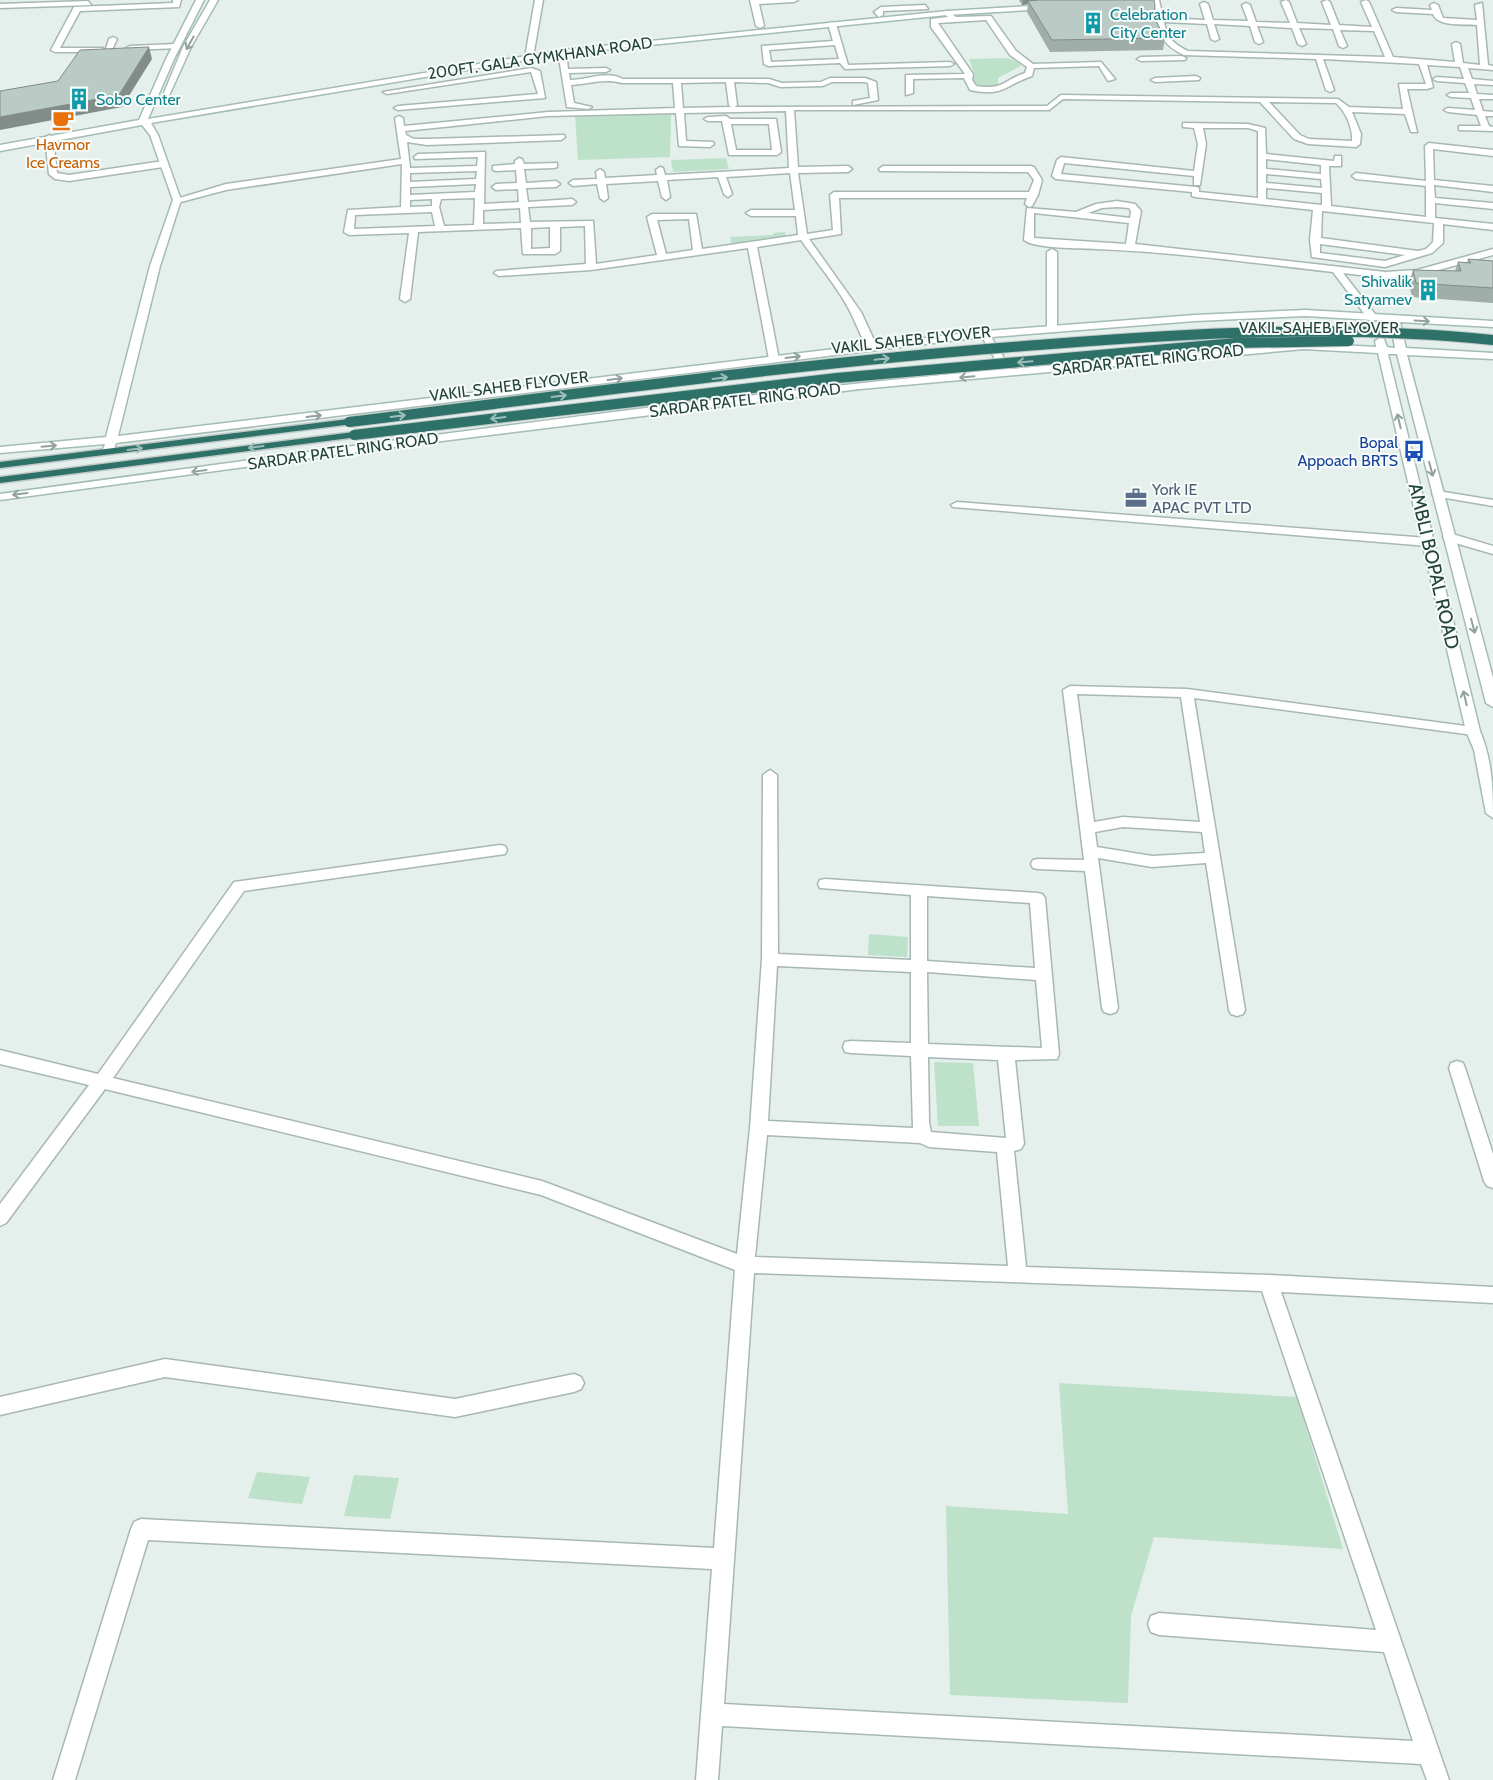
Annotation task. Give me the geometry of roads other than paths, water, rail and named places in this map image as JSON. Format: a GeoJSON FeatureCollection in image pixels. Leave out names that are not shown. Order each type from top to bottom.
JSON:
{"type":"FeatureCollection","features":[{"type":"Feature","properties":{"kind":"highway","name":"VAKIL SAHEB FLYOVER"},"geometry":{"type":"LineString","coordinates":[[335,418],[349,422],[799,368],[1016,346],[1227,331],[1300,329],[1406,333],[1493,340]]}},
{"type":"Feature","properties":{"kind":"highway","name":"VAKIL SAHEB FLYOVER"},"geometry":{"type":"LineString","coordinates":[[339,438],[836,378],[1236,343],[1347,340],[1493,350]]}},
{"type":"Feature","properties":{"kind":"highway","name":"SARDAR PATEL RING ROAD"},"geometry":{"type":"LineString","coordinates":[[0,465],[157,446],[335,418]]}},
{"type":"Feature","properties":{"kind":"highway"},"geometry":{"type":"LineString","coordinates":[[157,446],[287,419]]}},
{"type":"Feature","properties":{"kind":"highway","name":"SARDAR PATEL RING ROAD"},"geometry":{"type":"LineString","coordinates":[[0,480],[339,438]]}},
{"type":"Feature","properties":{"kind":"street"},"geometry":{"type":"LineString","coordinates":[[0,6],[43,2],[167,0]]}},
{"type":"Feature","properties":{"kind":"street"},"geometry":{"type":"LineString","coordinates":[[176,46],[108,50],[55,50],[77,9],[123,10],[176,5],[177,0]]}},
{"type":"Feature","properties":{"kind":"street"},"geometry":{"type":"LineString","coordinates":[[108,452],[155,266],[177,200],[163,164],[150,118],[176,46],[200,0]]}},
{"type":"Feature","properties":{"kind":"street"},"geometry":{"type":"LineString","coordinates":[[161,104],[188,47],[214,0]]}},
{"type":"Feature","properties":{"kind":"street"},"geometry":{"type":"LineString","coordinates":[[529,55],[539,0]]}},
{"type":"Feature","properties":{"kind":"street"},"geometry":{"type":"LineString","coordinates":[[760,26],[754,1],[794,0]]}},
{"type":"Feature","properties":{"kind":"street"},"geometry":{"type":"LineString","coordinates":[[874,0],[880,12]]}},
{"type":"Feature","properties":{"kind":"street"},"geometry":{"type":"LineString","coordinates":[[0,141],[150,118],[585,44],[925,7],[918,0]]}},
{"type":"Feature","properties":{"kind":"street"},"geometry":{"type":"LineString","coordinates":[[927,0],[936,11]]}},
{"type":"Feature","properties":{"kind":"street"},"geometry":{"type":"LineString","coordinates":[[880,12],[936,11],[1063,0]]}},
{"type":"Feature","properties":{"kind":"street","name":"200FT. GALA GYMKHANA ROAD"},"geometry":{"type":"LineString","coordinates":[[0,148],[150,118],[529,55],[947,13],[1063,6],[1083,0]]}},
{"type":"Feature","properties":{"kind":"street"},"geometry":{"type":"LineString","coordinates":[[1155,0],[1164,40],[1175,49],[1190,68]]}},
{"type":"Feature","properties":{"kind":"street"},"geometry":{"type":"LineString","coordinates":[[1286,2],[1302,44]]}},
{"type":"Feature","properties":{"kind":"street"},"geometry":{"type":"LineString","coordinates":[[1326,2],[1343,46]]}},
{"type":"Feature","properties":{"kind":"street"},"geometry":{"type":"LineString","coordinates":[[1365,2],[1390,59]]}},
{"type":"Feature","properties":{"kind":"street"},"geometry":{"type":"LineString","coordinates":[[1204,4],[1214,39]]}},
{"type":"Feature","properties":{"kind":"street"},"geometry":{"type":"LineString","coordinates":[[1246,5],[1259,42]]}},
{"type":"Feature","properties":{"kind":"street"},"geometry":{"type":"LineString","coordinates":[[1479,5],[1483,14],[1481,23],[1484,67]]}},
{"type":"Feature","properties":{"kind":"street"},"geometry":{"type":"LineString","coordinates":[[1396,10],[1435,8],[1441,20],[1481,23]]}},
{"type":"Feature","properties":{"kind":"street"},"geometry":{"type":"LineString","coordinates":[[947,13],[954,19]]}},
{"type":"Feature","properties":{"kind":"street"},"geometry":{"type":"LineString","coordinates":[[1031,66],[1029,74],[1012,80],[1001,89],[993,91],[973,88],[968,80],[969,76],[935,27],[934,21],[988,18],[1014,52],[1031,66],[1101,64],[1111,79]]}},
{"type":"Feature","properties":{"kind":"street"},"geometry":{"type":"LineString","coordinates":[[1160,20],[1377,29]]}},
{"type":"Feature","properties":{"kind":"street"},"geometry":{"type":"LineString","coordinates":[[832,24],[845,67],[950,64]]}},
{"type":"Feature","properties":{"kind":"street"},"geometry":{"type":"LineString","coordinates":[[108,50],[113,39]]}},
{"type":"Feature","properties":{"kind":"street"},"geometry":{"type":"LineString","coordinates":[[838,43],[765,48],[768,64],[843,61]]}},
{"type":"Feature","properties":{"kind":"street"},"geometry":{"type":"LineString","coordinates":[[1456,44],[1461,65],[1469,81],[1480,113],[1489,129]]}},
{"type":"Feature","properties":{"kind":"street"},"geometry":{"type":"LineString","coordinates":[[562,52],[570,104],[574,107],[680,112],[726,118],[732,153],[777,152],[773,121],[727,122]]}},
{"type":"Feature","properties":{"kind":"street"},"geometry":{"type":"LineString","coordinates":[[1319,58],[1330,90]]}},
{"type":"Feature","properties":{"kind":"street"},"geometry":{"type":"LineString","coordinates":[[1155,80],[1190,68],[1319,58],[1390,59],[1493,68]]}},
{"type":"Feature","properties":{"kind":"street"},"geometry":{"type":"LineString","coordinates":[[1141,59],[1190,68]]}},
{"type":"Feature","properties":{"kind":"street"},"geometry":{"type":"LineString","coordinates":[[1414,130],[1402,86],[1427,87],[1430,85],[1422,62]]}},
{"type":"Feature","properties":{"kind":"street"},"geometry":{"type":"LineString","coordinates":[[566,71],[609,67]]}},
{"type":"Feature","properties":{"kind":"street"},"geometry":{"type":"LineString","coordinates":[[387,92],[530,70],[536,71],[542,96],[398,108]]}},
{"type":"Feature","properties":{"kind":"street"},"geometry":{"type":"LineString","coordinates":[[909,93],[909,77],[969,76]]}},
{"type":"Feature","properties":{"kind":"street"},"geometry":{"type":"LineString","coordinates":[[567,83],[588,82],[595,78],[616,78],[622,81],[769,81],[781,85],[823,84],[830,80],[865,80],[872,82],[874,100],[866,103],[732,105],[680,112]]}},
{"type":"Feature","properties":{"kind":"street"},"geometry":{"type":"LineString","coordinates":[[1437,79],[1493,83]]}},
{"type":"Feature","properties":{"kind":"street"},"geometry":{"type":"LineString","coordinates":[[383,80],[389,89],[387,92],[398,108],[400,132],[406,161],[406,198],[404,210]]}},
{"type":"Feature","properties":{"kind":"street"},"geometry":{"type":"LineString","coordinates":[[677,80],[682,144],[710,144]]}},
{"type":"Feature","properties":{"kind":"street"},"geometry":{"type":"LineString","coordinates":[[730,80],[732,105]]}},
{"type":"Feature","properties":{"kind":"street"},"geometry":{"type":"LineString","coordinates":[[1001,89],[1010,97],[1006,108]]}},
{"type":"Feature","properties":{"kind":"street"},"geometry":{"type":"LineString","coordinates":[[1451,95],[1493,97]]}},
{"type":"Feature","properties":{"kind":"street"},"geometry":{"type":"LineString","coordinates":[[400,132],[548,114],[790,108],[1049,108],[1056,104],[1061,97],[1261,99],[1338,101],[1347,109],[1357,134],[1356,144],[1308,141],[1297,138],[1261,99]]}},
{"type":"Feature","properties":{"kind":"street"},"geometry":{"type":"LineString","coordinates":[[790,108],[794,170],[803,237],[856,312],[868,339],[875,347]]}},
{"type":"Feature","properties":{"kind":"street"},"geometry":{"type":"LineString","coordinates":[[1347,109],[1408,112]]}},
{"type":"Feature","properties":{"kind":"street"},"geometry":{"type":"LineString","coordinates":[[1448,110],[1493,114]]}},
{"type":"Feature","properties":{"kind":"street"},"geometry":{"type":"LineString","coordinates":[[1186,125],[1248,126],[1262,130],[1262,201]]}},
{"type":"Feature","properties":{"kind":"street"},"geometry":{"type":"LineString","coordinates":[[1194,204],[1202,144],[1198,125]]}},
{"type":"Feature","properties":{"kind":"street"},"geometry":{"type":"LineString","coordinates":[[1462,128],[1489,129]]}},
{"type":"Feature","properties":{"kind":"street"},"geometry":{"type":"LineString","coordinates":[[400,132],[412,141],[420,142],[561,137]]}},
{"type":"Feature","properties":{"kind":"street"},"geometry":{"type":"LineString","coordinates":[[49,138],[53,174],[58,177],[69,178],[163,164]]}},
{"type":"Feature","properties":{"kind":"street"},"geometry":{"type":"LineString","coordinates":[[1325,163],[1326,191],[1315,240],[1315,255],[1385,264],[1429,251],[1438,243],[1431,200],[1429,146],[1493,153]]}},
{"type":"Feature","properties":{"kind":"street"},"geometry":{"type":"LineString","coordinates":[[418,157],[482,154],[478,228]]}},
{"type":"Feature","properties":{"kind":"street"},"geometry":{"type":"LineString","coordinates":[[1262,156],[1338,164],[1338,158]]}},
{"type":"Feature","properties":{"kind":"street"},"geometry":{"type":"LineString","coordinates":[[1198,174],[1061,160],[1056,176],[1493,227]]}},
{"type":"Feature","properties":{"kind":"street"},"geometry":{"type":"LineString","coordinates":[[177,200],[226,187],[406,161]]}},
{"type":"Feature","properties":{"kind":"street"},"geometry":{"type":"LineString","coordinates":[[496,168],[519,164],[554,165]]}},
{"type":"Feature","properties":{"kind":"street"},"geometry":{"type":"LineString","coordinates":[[519,164],[526,226],[526,252],[555,250],[555,224]]}},
{"type":"Feature","properties":{"kind":"street"},"geometry":{"type":"LineString","coordinates":[[406,171],[481,168]]}},
{"type":"Feature","properties":{"kind":"street"},"geometry":{"type":"LineString","coordinates":[[573,183],[660,173],[721,174],[848,169]]}},
{"type":"Feature","properties":{"kind":"street"},"geometry":{"type":"LineString","coordinates":[[883,170],[1031,170],[1038,180],[1034,195],[1029,204]]}},
{"type":"Feature","properties":{"kind":"street"},"geometry":{"type":"LineString","coordinates":[[600,171],[604,198]]}},
{"type":"Feature","properties":{"kind":"street"},"geometry":{"type":"LineString","coordinates":[[1262,171],[1326,177]]}},
{"type":"Feature","properties":{"kind":"street"},"geometry":{"type":"LineString","coordinates":[[660,173],[666,197]]}},
{"type":"Feature","properties":{"kind":"street"},"geometry":{"type":"LineString","coordinates":[[721,174],[728,194]]}},
{"type":"Feature","properties":{"kind":"street"},"geometry":{"type":"LineString","coordinates":[[1356,176],[1493,189]]}},
{"type":"Feature","properties":{"kind":"street"},"geometry":{"type":"LineString","coordinates":[[406,185],[480,181]]}},
{"type":"Feature","properties":{"kind":"street"},"geometry":{"type":"LineString","coordinates":[[496,187],[556,184]]}},
{"type":"Feature","properties":{"kind":"street"},"geometry":{"type":"LineString","coordinates":[[1261,185],[1326,191]]}},
{"type":"Feature","properties":{"kind":"street"},"geometry":{"type":"LineString","coordinates":[[406,198],[480,195]]}},
{"type":"Feature","properties":{"kind":"street"},"geometry":{"type":"LineString","coordinates":[[499,272],[590,267],[838,232],[834,195],[1034,195]]}},
{"type":"Feature","properties":{"kind":"street"},"geometry":{"type":"LineString","coordinates":[[437,196],[436,209],[440,228]]}},
{"type":"Feature","properties":{"kind":"street"},"geometry":{"type":"LineString","coordinates":[[1431,200],[1493,206]]}},
{"type":"Feature","properties":{"kind":"street"},"geometry":{"type":"LineString","coordinates":[[484,207],[572,202]]}},
{"type":"Feature","properties":{"kind":"street"},"geometry":{"type":"LineString","coordinates":[[1078,215],[1101,204],[1111,203],[1132,206],[1136,211],[1130,247]]}},
{"type":"Feature","properties":{"kind":"street"},"geometry":{"type":"LineString","coordinates":[[436,209],[351,212],[349,232],[590,223],[590,267]]}},
{"type":"Feature","properties":{"kind":"street"},"geometry":{"type":"LineString","coordinates":[[1134,221],[1030,210],[1030,240],[1062,245],[1130,247],[1385,275],[1417,273],[1493,252]]}},
{"type":"Feature","properties":{"kind":"street"},"geometry":{"type":"LineString","coordinates":[[751,213],[800,213]]}},
{"type":"Feature","properties":{"kind":"street"},"geometry":{"type":"LineString","coordinates":[[662,258],[652,217],[693,216],[698,251]]}},
{"type":"Feature","properties":{"kind":"street"},"geometry":{"type":"LineString","coordinates":[[405,299],[414,229]]}},
{"type":"Feature","properties":{"kind":"street"},"geometry":{"type":"LineString","coordinates":[[1315,240],[1418,254]]}},
{"type":"Feature","properties":{"kind":"street"},"geometry":{"type":"LineString","coordinates":[[752,245],[774,359]]}},
{"type":"Feature","properties":{"kind":"street"},"geometry":{"type":"LineString","coordinates":[[1052,252],[1052,329]]}},
{"type":"Feature","properties":{"kind":"street"},"geometry":{"type":"LineString","coordinates":[[1336,270],[1374,318]]}},
{"type":"Feature","properties":{"kind":"street","name":"SARDAR PATEL RING ROAD"},"geometry":{"type":"LineString","coordinates":[[0,450],[111,440],[287,419],[335,418],[774,359],[984,334],[1195,318],[1306,313],[1395,320],[1493,324]]}},
{"type":"Feature","properties":{"kind":"street","name":"AMBLI BOPAL ROAD"},"geometry":{"type":"LineString","coordinates":[[1374,318],[1473,732],[1481,750],[1493,814]]}},
{"type":"Feature","properties":{"kind":"street","name":"AMBLI BOPAL ROAD"},"geometry":{"type":"LineString","coordinates":[[1395,320],[1401,350],[1493,703]]}},
{"type":"Feature","properties":{"kind":"street"},"geometry":{"type":"LineString","coordinates":[[984,334],[1008,374]]}},
{"type":"Feature","properties":{"kind":"street","name":"SARDAR PATEL RING ROAD"},"geometry":{"type":"LineString","coordinates":[[0,497],[340,451],[850,388],[1304,346],[1493,356]]}},
{"type":"Feature","properties":{"kind":"street"},"geometry":{"type":"LineString","coordinates":[[339,438],[340,451]]}},
{"type":"Feature","properties":{"kind":"street"},"geometry":{"type":"LineString","coordinates":[[221,468],[222,451]]}},
{"type":"Feature","properties":{"kind":"street"},"geometry":{"type":"LineString","coordinates":[[1438,494],[1493,503]]}},
{"type":"Feature","properties":{"kind":"street"},"geometry":{"type":"LineString","coordinates":[[957,504],[1428,542]]}},
{"type":"Feature","properties":{"kind":"street"},"geometry":{"type":"LineString","coordinates":[[1449,537],[1493,550]]}},
{"type":"Feature","properties":{"kind":"street"},"geometry":{"type":"LineString","coordinates":[[1110,1008],[1070,690],[1187,694],[1473,732]]}},
{"type":"Feature","properties":{"kind":"street"},"geometry":{"type":"LineString","coordinates":[[1187,694],[1237,1010]]}},
{"type":"Feature","properties":{"kind":"street"},"geometry":{"type":"LineString","coordinates":[[707,1780],[722,1559],[745,1265],[759,1128],[770,960],[770,775]]}},
{"type":"Feature","properties":{"kind":"street"},"geometry":{"type":"LineString","coordinates":[[1088,828],[1108,823],[1140,822],[1208,827]]}},
{"type":"Feature","properties":{"kind":"street"},"geometry":{"type":"LineString","coordinates":[[0,1218],[102,1081],[239,886],[500,850]]}},
{"type":"Feature","properties":{"kind":"street"},"geometry":{"type":"LineString","coordinates":[[1038,864],[1091,858],[1160,863],[1213,857]]}},
{"type":"Feature","properties":{"kind":"street"},"geometry":{"type":"LineString","coordinates":[[825,884],[1037,898],[1051,1054],[1006,1054],[851,1047]]}},
{"type":"Feature","properties":{"kind":"street"},"geometry":{"type":"LineString","coordinates":[[919,890],[920,1122],[924,1136]]}},
{"type":"Feature","properties":{"kind":"street"},"geometry":{"type":"LineString","coordinates":[[770,960],[920,966],[1043,974]]}},
{"type":"Feature","properties":{"kind":"street"},"geometry":{"type":"LineString","coordinates":[[759,1128],[924,1136],[938,1142],[1015,1144],[1006,1054]]}},
{"type":"Feature","properties":{"kind":"street"},"geometry":{"type":"LineString","coordinates":[[0,1056],[542,1188],[745,1265],[1269,1283],[1493,1295]]}},
{"type":"Feature","properties":{"kind":"street"},"geometry":{"type":"LineString","coordinates":[[1457,1068],[1493,1181]]}},
{"type":"Feature","properties":{"kind":"street"},"geometry":{"type":"LineString","coordinates":[[1005,1145],[1018,1274]]}},
{"type":"Feature","properties":{"kind":"street"},"geometry":{"type":"LineString","coordinates":[[1269,1283],[1438,1780]]}},
{"type":"Feature","properties":{"kind":"street"},"geometry":{"type":"LineString","coordinates":[[0,1406],[164,1368],[455,1408],[574,1384]]}},
{"type":"Feature","properties":{"kind":"street"},"geometry":{"type":"LineString","coordinates":[[64,1780],[140,1529],[722,1559]]}},
{"type":"Feature","properties":{"kind":"street"},"geometry":{"type":"LineString","coordinates":[[1160,1624],[1391,1642]]}},
{"type":"Feature","properties":{"kind":"street"},"geometry":{"type":"LineString","coordinates":[[712,1714],[1429,1753]]}},
{"type":"Feature","properties":{"kind":"place","name":"Celebration City Center"},"geometry":{"type":"Point","coordinates":[1093,23]}},
{"type":"Feature","properties":{"kind":"place","name":"Sobo Center"},"geometry":{"type":"Point","coordinates":[79,99]}},
{"type":"Feature","properties":{"kind":"place","name":"Havmor Ice Creams"},"geometry":{"type":"Point","coordinates":[63,120]}},
{"type":"Feature","properties":{"kind":"place","name":"Shivalik Satyamev"},"geometry":{"type":"Point","coordinates":[1428,290]}},
{"type":"Feature","properties":{"kind":"place","name":"Bopal Appoach BRTS"},"geometry":{"type":"Point","coordinates":[1414,451]}},
{"type":"Feature","properties":{"kind":"place","name":"York IE APAC PVT LTD"},"geometry":{"type":"Point","coordinates":[1136,498]}}]}
